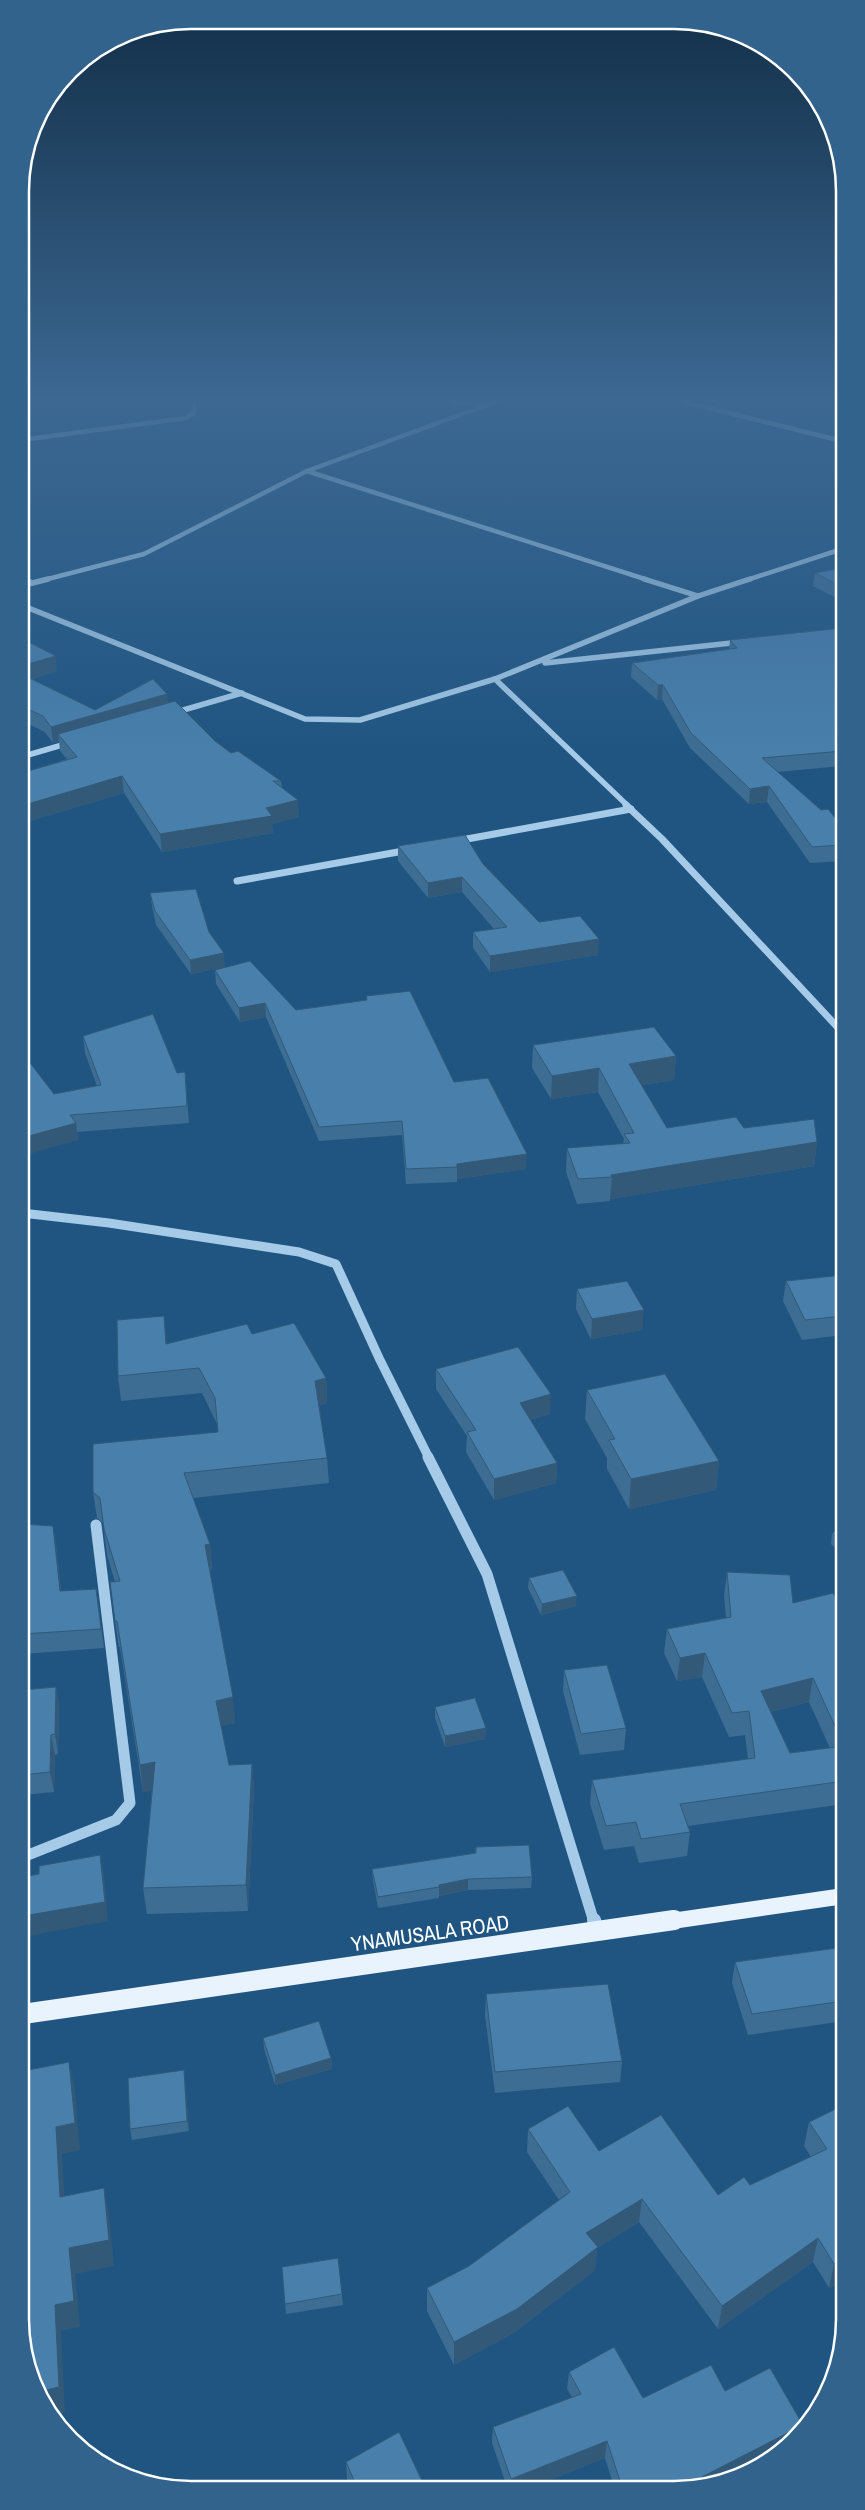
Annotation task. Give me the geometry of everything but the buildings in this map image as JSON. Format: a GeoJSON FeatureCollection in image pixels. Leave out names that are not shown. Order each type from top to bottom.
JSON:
{"type":"FeatureCollection","features":[{"type":"Feature","properties":{"kind":"main road","name":"YNAMUSALA ROAD"},"geometry":{"type":"LineString","coordinates":[[29,2013],[836,1897]]}},
{"type":"Feature","properties":{"kind":"street"},"geometry":{"type":"LineString","coordinates":[[29,584],[144,554],[212,519]]}},
{"type":"Feature","properties":{"kind":"street"},"geometry":{"type":"LineString","coordinates":[[457,519],[698,596]]}},
{"type":"Feature","properties":{"kind":"street"},"geometry":{"type":"LineString","coordinates":[[29,608],[306,719],[346,722],[373,717],[495,679],[698,596],[836,551]]}},
{"type":"Feature","properties":{"kind":"street"},"geometry":{"type":"LineString","coordinates":[[534,664],[753,641]]}},
{"type":"Feature","properties":{"kind":"street"},"geometry":{"type":"LineString","coordinates":[[495,679],[662,839],[836,1025]]}},
{"type":"Feature","properties":{"kind":"street"},"geometry":{"type":"LineString","coordinates":[[165,716],[242,694]]}},
{"type":"Feature","properties":{"kind":"street"},"geometry":{"type":"LineString","coordinates":[[29,755],[79,740]]}},
{"type":"Feature","properties":{"kind":"street"},"geometry":{"type":"LineString","coordinates":[[448,842],[632,809]]}},
{"type":"Feature","properties":{"kind":"street"},"geometry":{"type":"LineString","coordinates":[[237,881],[420,848]]}},
{"type":"Feature","properties":{"kind":"street"},"geometry":{"type":"LineString","coordinates":[[29,1214],[109,1223],[299,1252],[336,1264],[380,1360],[487,1574],[597,1931]]}},
{"type":"Feature","properties":{"kind":"street"},"geometry":{"type":"LineString","coordinates":[[29,1855],[116,1820],[130,1803],[96,1525]]}}]}
